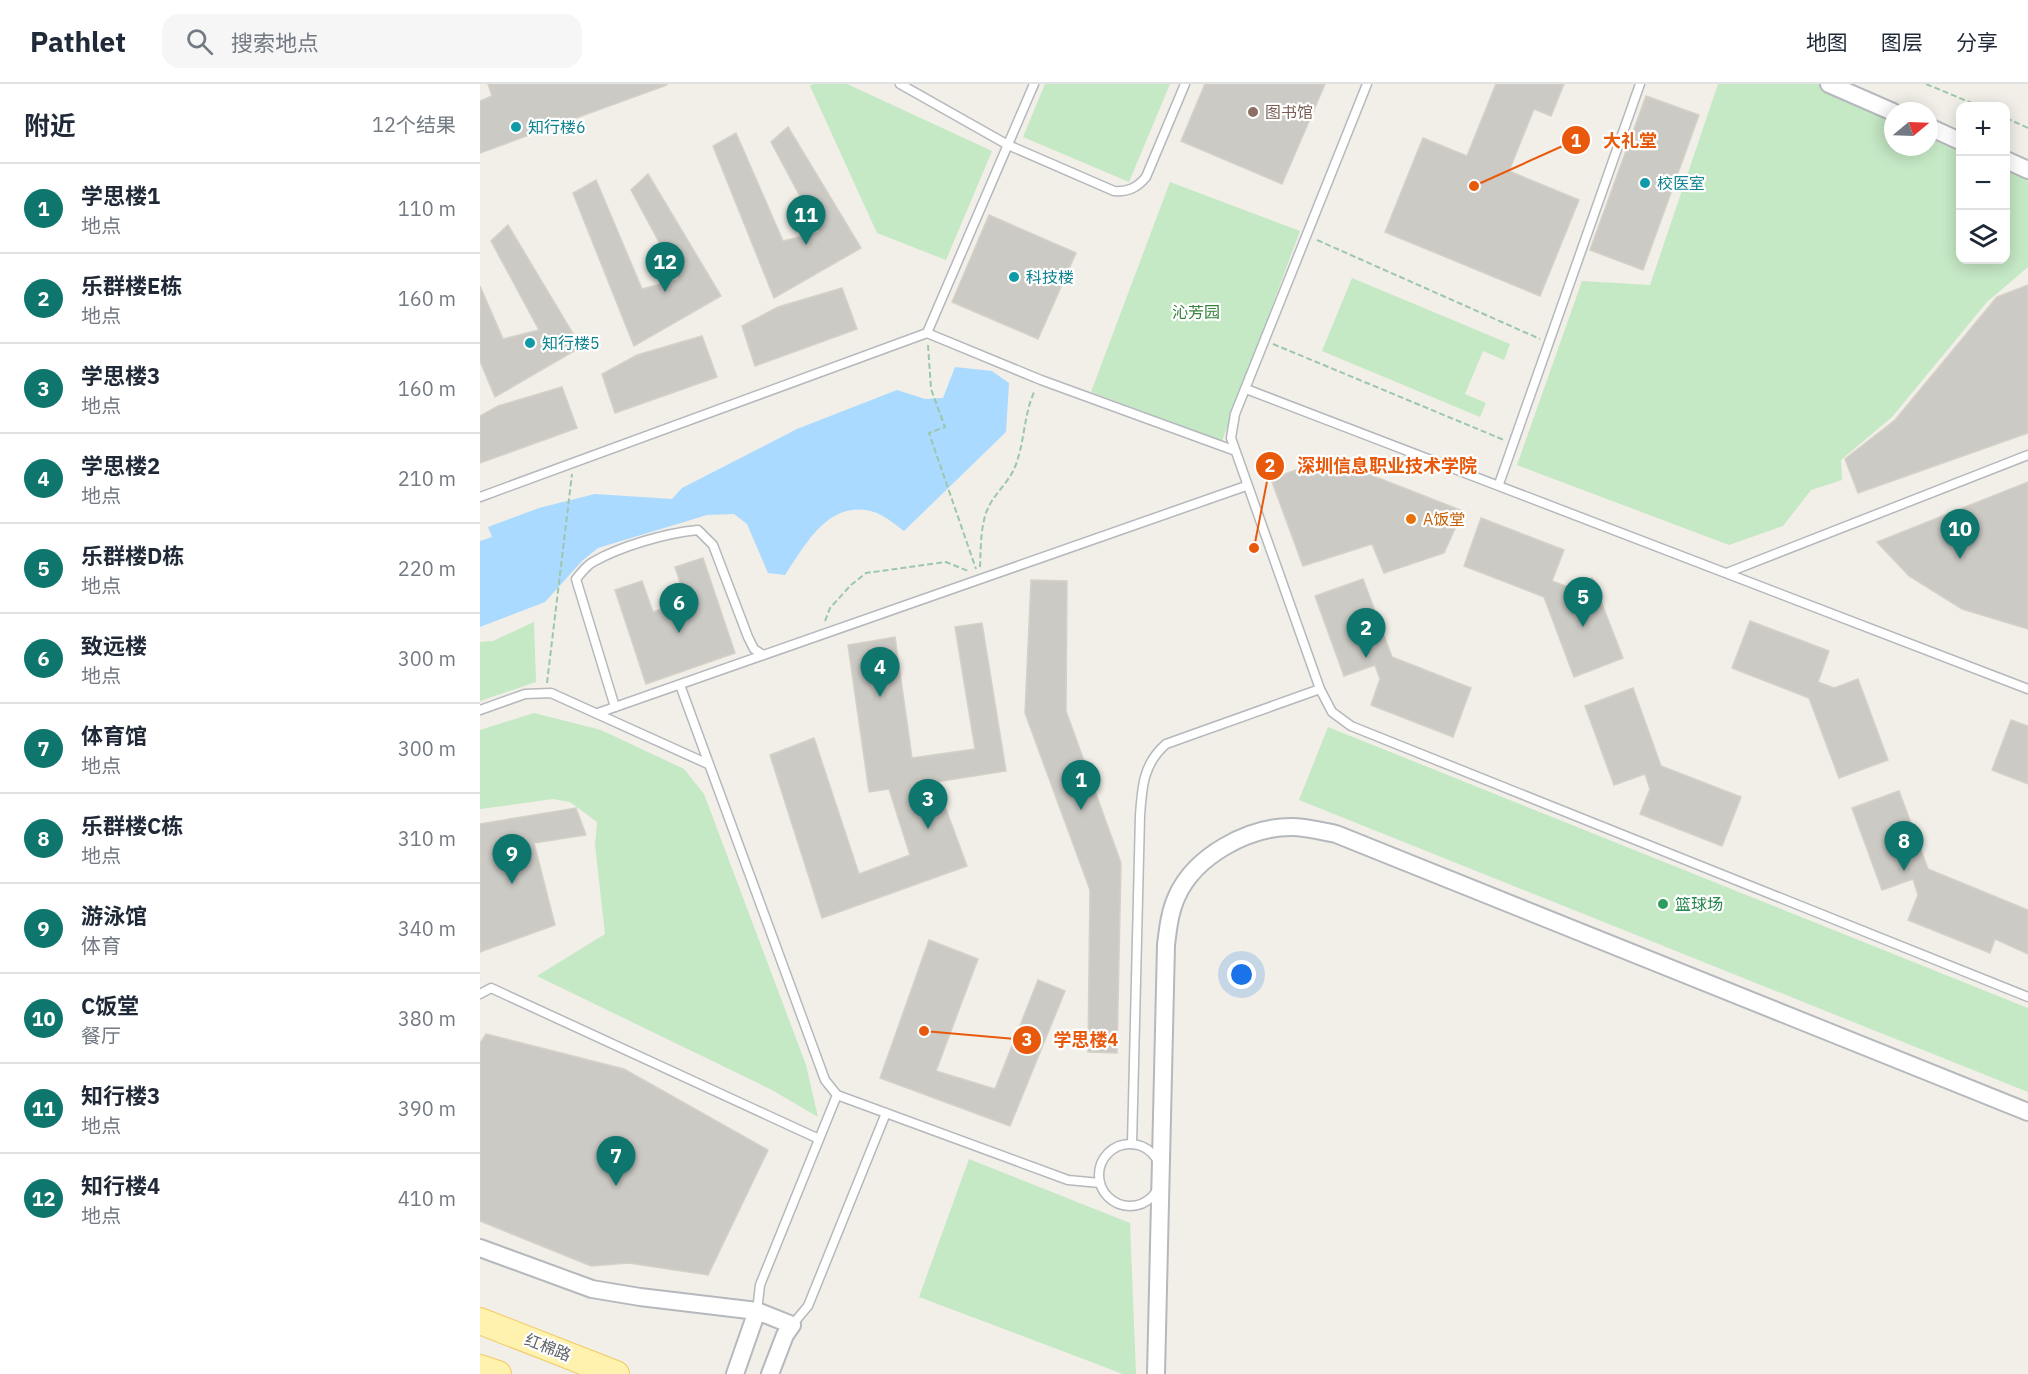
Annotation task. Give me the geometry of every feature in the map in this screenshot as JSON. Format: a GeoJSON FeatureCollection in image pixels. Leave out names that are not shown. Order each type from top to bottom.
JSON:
{"type":"FeatureCollection","features":[{"type":"Feature","properties":{"kind":"main road","name":"红棉路"},"geometry":{"type":"LineString","coordinates":[[480,1321],[616,1374]]}},
{"type":"Feature","properties":{"kind":"main road"},"geometry":{"type":"LineString","coordinates":[[480,1368],[498,1374]]}},
{"type":"Feature","properties":{"kind":"street"},"geometry":{"type":"LineString","coordinates":[[1829,84],[1884,108]]}},
{"type":"Feature","properties":{"kind":"street"},"geometry":{"type":"LineString","coordinates":[[1938,131],[1956,139]]}},
{"type":"Feature","properties":{"kind":"street"},"geometry":{"type":"LineString","coordinates":[[2010,162],[2028,170]]}},
{"type":"Feature","properties":{"kind":"street"},"geometry":{"type":"LineString","coordinates":[[1156,1374],[1166,945],[1169,918],[1178,894],[1205,860],[1223,847],[1267,830],[1289,827],[1336,834],[2028,1112]]}},
{"type":"Feature","properties":{"kind":"street"},"geometry":{"type":"LineString","coordinates":[[480,1248],[592,1289],[613,1294],[757,1311],[792,1325],[785,1335],[770,1374]]}},
{"type":"Feature","properties":{"kind":"street"},"geometry":{"type":"LineString","coordinates":[[735,1374],[757,1311]]}},
{"type":"Feature","properties":{"kind":"lane"},"geometry":{"type":"LineString","coordinates":[[900,84],[1008,145],[1114,191],[1132,189],[1146,177],[1185,84]]}},
{"type":"Feature","properties":{"kind":"lane"},"geometry":{"type":"LineString","coordinates":[[927,333],[1034,84]]}},
{"type":"Feature","properties":{"kind":"lane"},"geometry":{"type":"LineString","coordinates":[[1367,84],[1232,427],[1233,450],[1320,689],[1332,712],[1351,726],[2028,998]]}},
{"type":"Feature","properties":{"kind":"lane"},"geometry":{"type":"LineString","coordinates":[[1499,484],[1640,84]]}},
{"type":"Feature","properties":{"kind":"lane"},"geometry":{"type":"LineString","coordinates":[[480,497],[927,333],[1041,380],[1233,450]]}},
{"type":"Feature","properties":{"kind":"lane"},"geometry":{"type":"LineString","coordinates":[[1246,389],[1729,572],[2028,689]]}},
{"type":"Feature","properties":{"kind":"lane"},"geometry":{"type":"LineString","coordinates":[[1729,572],[2028,455]]}},
{"type":"Feature","properties":{"kind":"lane"},"geometry":{"type":"LineString","coordinates":[[598,713],[1246,486]]}},
{"type":"Feature","properties":{"kind":"lane"},"geometry":{"type":"LineString","coordinates":[[615,707],[576,579],[592,562],[645,542],[677,532],[698,530],[713,545],[748,637],[754,649],[763,656]]}},
{"type":"Feature","properties":{"kind":"lane"},"geometry":{"type":"LineString","coordinates":[[680,685],[825,1080],[837,1095],[1068,1180],[1100,1183]]}},
{"type":"Feature","properties":{"kind":"lane"},"geometry":{"type":"LineString","coordinates":[[1132,1144],[1140,816],[1142,789],[1149,764],[1166,744],[1320,689]]}},
{"type":"Feature","properties":{"kind":"lane"},"geometry":{"type":"LineString","coordinates":[[480,710],[525,694],[546,692],[598,713],[708,764]]}},
{"type":"Feature","properties":{"kind":"lane"},"geometry":{"type":"LineString","coordinates":[[480,994],[491,988],[502,992],[819,1139]]}},
{"type":"Feature","properties":{"kind":"lane"},"geometry":{"type":"LineString","coordinates":[[757,1311],[760,1285],[837,1095]]}},
{"type":"Feature","properties":{"kind":"lane"},"geometry":{"type":"LineString","coordinates":[[792,1325],[808,1305],[886,1113]]}},
{"type":"Feature","properties":{"kind":"lane"},"geometry":{"type":"LineString","coordinates":[[1132,1144],[1149,1151],[1156,1159],[1161,1177],[1154,1195],[1138,1206],[1118,1204],[1103,1192],[1098,1173],[1106,1155],[1113,1149],[1132,1144]]}},
{"type":"Feature","properties":{"kind":"path"},"geometry":{"type":"LineString","coordinates":[[1926,84],[1969,102]]}},
{"type":"Feature","properties":{"kind":"path"},"geometry":{"type":"LineString","coordinates":[[2010,120],[2028,128]]}},
{"type":"Feature","properties":{"kind":"path"},"geometry":{"type":"LineString","coordinates":[[1307,236],[1548,342]]}},
{"type":"Feature","properties":{"kind":"path"},"geometry":{"type":"LineString","coordinates":[[927,333],[931,388],[945,427],[929,434],[980,579]]}},
{"type":"Feature","properties":{"kind":"path"},"geometry":{"type":"LineString","coordinates":[[1265,341],[1513,444]]}},
{"type":"Feature","properties":{"kind":"path"},"geometry":{"type":"LineString","coordinates":[[980,579],[981,536],[988,508],[1010,478],[1017,461],[1029,403],[1041,380]]}},
{"type":"Feature","properties":{"kind":"path"},"geometry":{"type":"LineString","coordinates":[[546,692],[574,463]]}},
{"type":"Feature","properties":{"kind":"path"},"geometry":{"type":"LineString","coordinates":[[819,636],[830,609],[851,585],[866,573],[946,562],[964,568],[980,579]]}},
{"type":"Feature","properties":{"kind":"green space"},"geometry":{"type":"Polygon","coordinates":[[[813,84],[847,84],[992,151],[946,260],[877,233],[810,86],[813,84]]]}},
{"type":"Feature","properties":{"kind":"green space"},"geometry":{"type":"Polygon","coordinates":[[[1045,84],[1170,84],[1129,182],[1023,137],[1045,84]]]}},
{"type":"Feature","properties":{"kind":"green space"},"geometry":{"type":"Polygon","coordinates":[[[1718,84],[1818,84],[1884,111],[1884,156],[1938,156],[1938,135],[1956,143],[1956,264],[2010,264],[2010,167],[2028,174],[2028,267],[1987,302],[1892,417],[1841,460],[1842,480],[1811,490],[1783,526],[1729,545],[1517,465],[1582,281],[1650,285],[1718,84]]]}},
{"type":"Feature","properties":{"kind":"green space","name":"沁芳园"},"geometry":{"type":"Polygon","coordinates":[[[1170,182],[1300,231],[1222,441],[1091,392],[1170,182]]]}},
{"type":"Feature","properties":{"kind":"green space"},"geometry":{"type":"Polygon","coordinates":[[[1352,278],[1510,344],[1504,360],[1483,351],[1465,394],[1486,403],[1480,417],[1322,351],[1352,278]]]}},
{"type":"Feature","properties":{"kind":"green space"},"geometry":{"type":"Polygon","coordinates":[[[534,622],[536,682],[480,701],[480,642],[493,641],[534,622]]]}},
{"type":"Feature","properties":{"kind":"green space"},"geometry":{"type":"Polygon","coordinates":[[[534,713],[601,730],[684,769],[704,794],[806,1065],[818,1117],[772,1090],[537,976],[605,934],[595,845],[597,822],[570,802],[553,799],[480,809],[480,730],[534,713]]]}},
{"type":"Feature","properties":{"kind":"green space","name":"篮球场"},"geometry":{"type":"Polygon","coordinates":[[[1328,727],[2028,1008],[2028,1092],[1299,800],[1328,727]]]}},
{"type":"Feature","properties":{"kind":"green space"},"geometry":{"type":"Polygon","coordinates":[[[969,1159],[1130,1223],[1136,1374],[1123,1374],[919,1297],[969,1159]]]}},
{"type":"Feature","properties":{"kind":"water"},"geometry":{"type":"Polygon","coordinates":[[[955,367],[992,371],[1009,383],[1006,432],[904,531],[877,513],[860,510],[846,511],[821,526],[785,575],[768,573],[747,524],[734,514],[707,515],[598,548],[583,560],[545,602],[480,627],[480,541],[492,537],[488,527],[539,508],[595,494],[672,499],[682,488],[797,429],[897,390],[925,399],[943,398],[955,367]]]}},
{"type":"Feature","properties":{"kind":"building","name":"知行楼6"},"geometry":{"type":"Polygon","coordinates":[[[488,84],[667,85],[480,153],[480,101],[492,96],[488,84]]]}},
{"type":"Feature","properties":{"kind":"building","name":"图书馆"},"geometry":{"type":"Polygon","coordinates":[[[1205,84],[1325,84],[1282,184],[1181,141],[1205,84]]]}},
{"type":"Feature","properties":{"kind":"building"},"geometry":{"type":"Polygon","coordinates":[[[1496,84],[1564,84],[1551,116],[1534,109],[1509,171],[1579,200],[1540,296],[1385,232],[1423,138],[1467,156],[1496,84]]]}},
{"type":"Feature","properties":{"kind":"building","name":"校医室"},"geometry":{"type":"Polygon","coordinates":[[[1646,96],[1699,115],[1643,270],[1590,250],[1646,96]]]}},
{"type":"Feature","properties":{"kind":"building"},"geometry":{"type":"Polygon","coordinates":[[[788,127],[861,248],[774,298],[713,146],[736,133],[783,241],[819,232],[771,142],[788,127]]]}},
{"type":"Feature","properties":{"kind":"building"},"geometry":{"type":"Polygon","coordinates":[[[648,174],[721,296],[634,346],[573,193],[596,180],[642,289],[679,279],[631,190],[648,174]]]}},
{"type":"Feature","properties":{"kind":"building","name":"科技楼"},"geometry":{"type":"Polygon","coordinates":[[[989,215],[1076,253],[1038,339],[952,302],[989,215]]]}},
{"type":"Feature","properties":{"kind":"building","name":"知行楼5"},"geometry":{"type":"Polygon","coordinates":[[[508,225],[581,347],[495,397],[480,361],[480,286],[503,339],[539,330],[491,241],[508,225]]]}},
{"type":"Feature","properties":{"kind":"building"},"geometry":{"type":"Polygon","coordinates":[[[2028,285],[2028,433],[1858,493],[1845,459],[1895,420],[1997,297],[2028,285]]]}},
{"type":"Feature","properties":{"kind":"building"},"geometry":{"type":"Polygon","coordinates":[[[842,288],[857,329],[755,366],[742,326],[778,307],[842,288]]]}},
{"type":"Feature","properties":{"kind":"building"},"geometry":{"type":"Polygon","coordinates":[[[702,336],[717,377],[615,413],[602,374],[637,355],[702,336]]]}},
{"type":"Feature","properties":{"kind":"building"},"geometry":{"type":"Polygon","coordinates":[[[562,387],[577,428],[480,463],[480,416],[498,406],[562,387]]]}},
{"type":"Feature","properties":{"kind":"building"},"geometry":{"type":"Polygon","coordinates":[[[1340,463],[1463,511],[1444,553],[1384,573],[1372,544],[1303,566],[1271,479],[1313,464],[1316,472],[1340,463]]]}},
{"type":"Feature","properties":{"kind":"building"},"geometry":{"type":"Polygon","coordinates":[[[2028,482],[2028,629],[1962,609],[1909,576],[1877,542],[2028,482]]]}},
{"type":"Feature","properties":{"kind":"building"},"geometry":{"type":"Polygon","coordinates":[[[1481,518],[1564,550],[1552,581],[1568,587],[1592,578],[1623,658],[1574,677],[1544,597],[1464,566],[1481,518]]]}},
{"type":"Feature","properties":{"kind":"building"},"geometry":{"type":"Polygon","coordinates":[[[703,558],[735,653],[646,684],[615,590],[642,581],[653,612],[686,601],[675,567],[703,558]]]}},
{"type":"Feature","properties":{"kind":"building"},"geometry":{"type":"Polygon","coordinates":[[[1363,579],[1392,657],[1471,688],[1453,737],[1371,705],[1380,679],[1375,665],[1344,676],[1315,596],[1363,579]]]}},
{"type":"Feature","properties":{"kind":"building"},"geometry":{"type":"Polygon","coordinates":[[[1031,580],[1067,581],[1066,711],[1121,863],[1117,1053],[1088,1052],[1090,890],[1025,713],[1031,580]]]}},
{"type":"Feature","properties":{"kind":"building"},"geometry":{"type":"Polygon","coordinates":[[[1750,621],[1829,651],[1818,682],[1834,688],[1858,679],[1888,760],[1839,778],[1809,698],[1732,668],[1750,621]]]}},
{"type":"Feature","properties":{"kind":"building"},"geometry":{"type":"Polygon","coordinates":[[[982,623],[1006,771],[936,782],[967,866],[822,918],[770,755],[814,738],[859,874],[910,855],[889,789],[869,792],[848,645],[895,637],[912,758],[975,749],[955,627],[982,623]]]}},
{"type":"Feature","properties":{"kind":"building"},"geometry":{"type":"Polygon","coordinates":[[[1633,688],[1661,766],[1741,797],[1722,846],[1640,814],[1650,789],[1645,774],[1614,785],[1585,706],[1633,688]]]}},
{"type":"Feature","properties":{"kind":"building"},"geometry":{"type":"Polygon","coordinates":[[[2011,720],[2028,726],[2028,784],[1992,770],[2011,720]]]}},
{"type":"Feature","properties":{"kind":"building"},"geometry":{"type":"Polygon","coordinates":[[[1899,791],[1928,869],[2028,910],[2028,954],[1995,939],[1990,953],[1908,920],[1918,895],[1913,879],[1882,890],[1852,808],[1899,791]]]}},
{"type":"Feature","properties":{"kind":"building"},"geometry":{"type":"Polygon","coordinates":[[[576,808],[586,835],[534,843],[555,925],[480,952],[480,824],[576,808]]]}},
{"type":"Feature","properties":{"kind":"building"},"geometry":{"type":"Polygon","coordinates":[[[929,940],[978,959],[936,1071],[995,1089],[1038,980],[1065,991],[1010,1126],[880,1078],[929,940]]]}},
{"type":"Feature","properties":{"kind":"building"},"geometry":{"type":"Polygon","coordinates":[[[486,1034],[624,1069],[768,1150],[708,1275],[629,1263],[591,1266],[480,1221],[480,1043],[486,1034]]]}},
{"type":"Feature","properties":{"kind":"place","name":"图书馆"},"geometry":{"type":"Point","coordinates":[1253,112]}},
{"type":"Feature","properties":{"kind":"place","name":"知行楼6"},"geometry":{"type":"Point","coordinates":[516,127]}},
{"type":"Feature","properties":{"kind":"place","name":"校医室"},"geometry":{"type":"Point","coordinates":[1645,183]}},
{"type":"Feature","properties":{"kind":"place","name":"大礼堂"},"geometry":{"type":"Point","coordinates":[1474,186]}},
{"type":"Feature","properties":{"kind":"place","name":"知行楼3"},"geometry":{"type":"Point","coordinates":[806,245]}},
{"type":"Feature","properties":{"kind":"place","name":"科技楼"},"geometry":{"type":"Point","coordinates":[1014,277]}},
{"type":"Feature","properties":{"kind":"place","name":"知行楼4"},"geometry":{"type":"Point","coordinates":[665,292]}},
{"type":"Feature","properties":{"kind":"place","name":"知行楼5"},"geometry":{"type":"Point","coordinates":[530,343]}},
{"type":"Feature","properties":{"kind":"place","name":"A饭堂"},"geometry":{"type":"Point","coordinates":[1411,519]}},
{"type":"Feature","properties":{"kind":"place","name":"深圳信息职业技术学院"},"geometry":{"type":"Point","coordinates":[1254,548]}},
{"type":"Feature","properties":{"kind":"place","name":"C饭堂"},"geometry":{"type":"Point","coordinates":[1960,559]}},
{"type":"Feature","properties":{"kind":"place","name":"乐群楼D栋"},"geometry":{"type":"Point","coordinates":[1583,627]}},
{"type":"Feature","properties":{"kind":"place","name":"致远楼"},"geometry":{"type":"Point","coordinates":[679,633]}},
{"type":"Feature","properties":{"kind":"place","name":"乐群楼E栋"},"geometry":{"type":"Point","coordinates":[1366,658]}},
{"type":"Feature","properties":{"kind":"place","name":"学思楼2"},"geometry":{"type":"Point","coordinates":[880,697]}},
{"type":"Feature","properties":{"kind":"place","name":"学思楼1"},"geometry":{"type":"Point","coordinates":[1081,810]}},
{"type":"Feature","properties":{"kind":"place","name":"学思楼3"},"geometry":{"type":"Point","coordinates":[928,829]}},
{"type":"Feature","properties":{"kind":"place","name":"乐群楼C栋"},"geometry":{"type":"Point","coordinates":[1904,871]}},
{"type":"Feature","properties":{"kind":"place","name":"游泳馆"},"geometry":{"type":"Point","coordinates":[512,884]}},
{"type":"Feature","properties":{"kind":"place","name":"篮球场"},"geometry":{"type":"Point","coordinates":[1663,904]}},
{"type":"Feature","properties":{"kind":"place","name":"学思楼4"},"geometry":{"type":"Point","coordinates":[924,1031]}},
{"type":"Feature","properties":{"kind":"place","name":"体育馆"},"geometry":{"type":"Point","coordinates":[616,1186]}}]}
